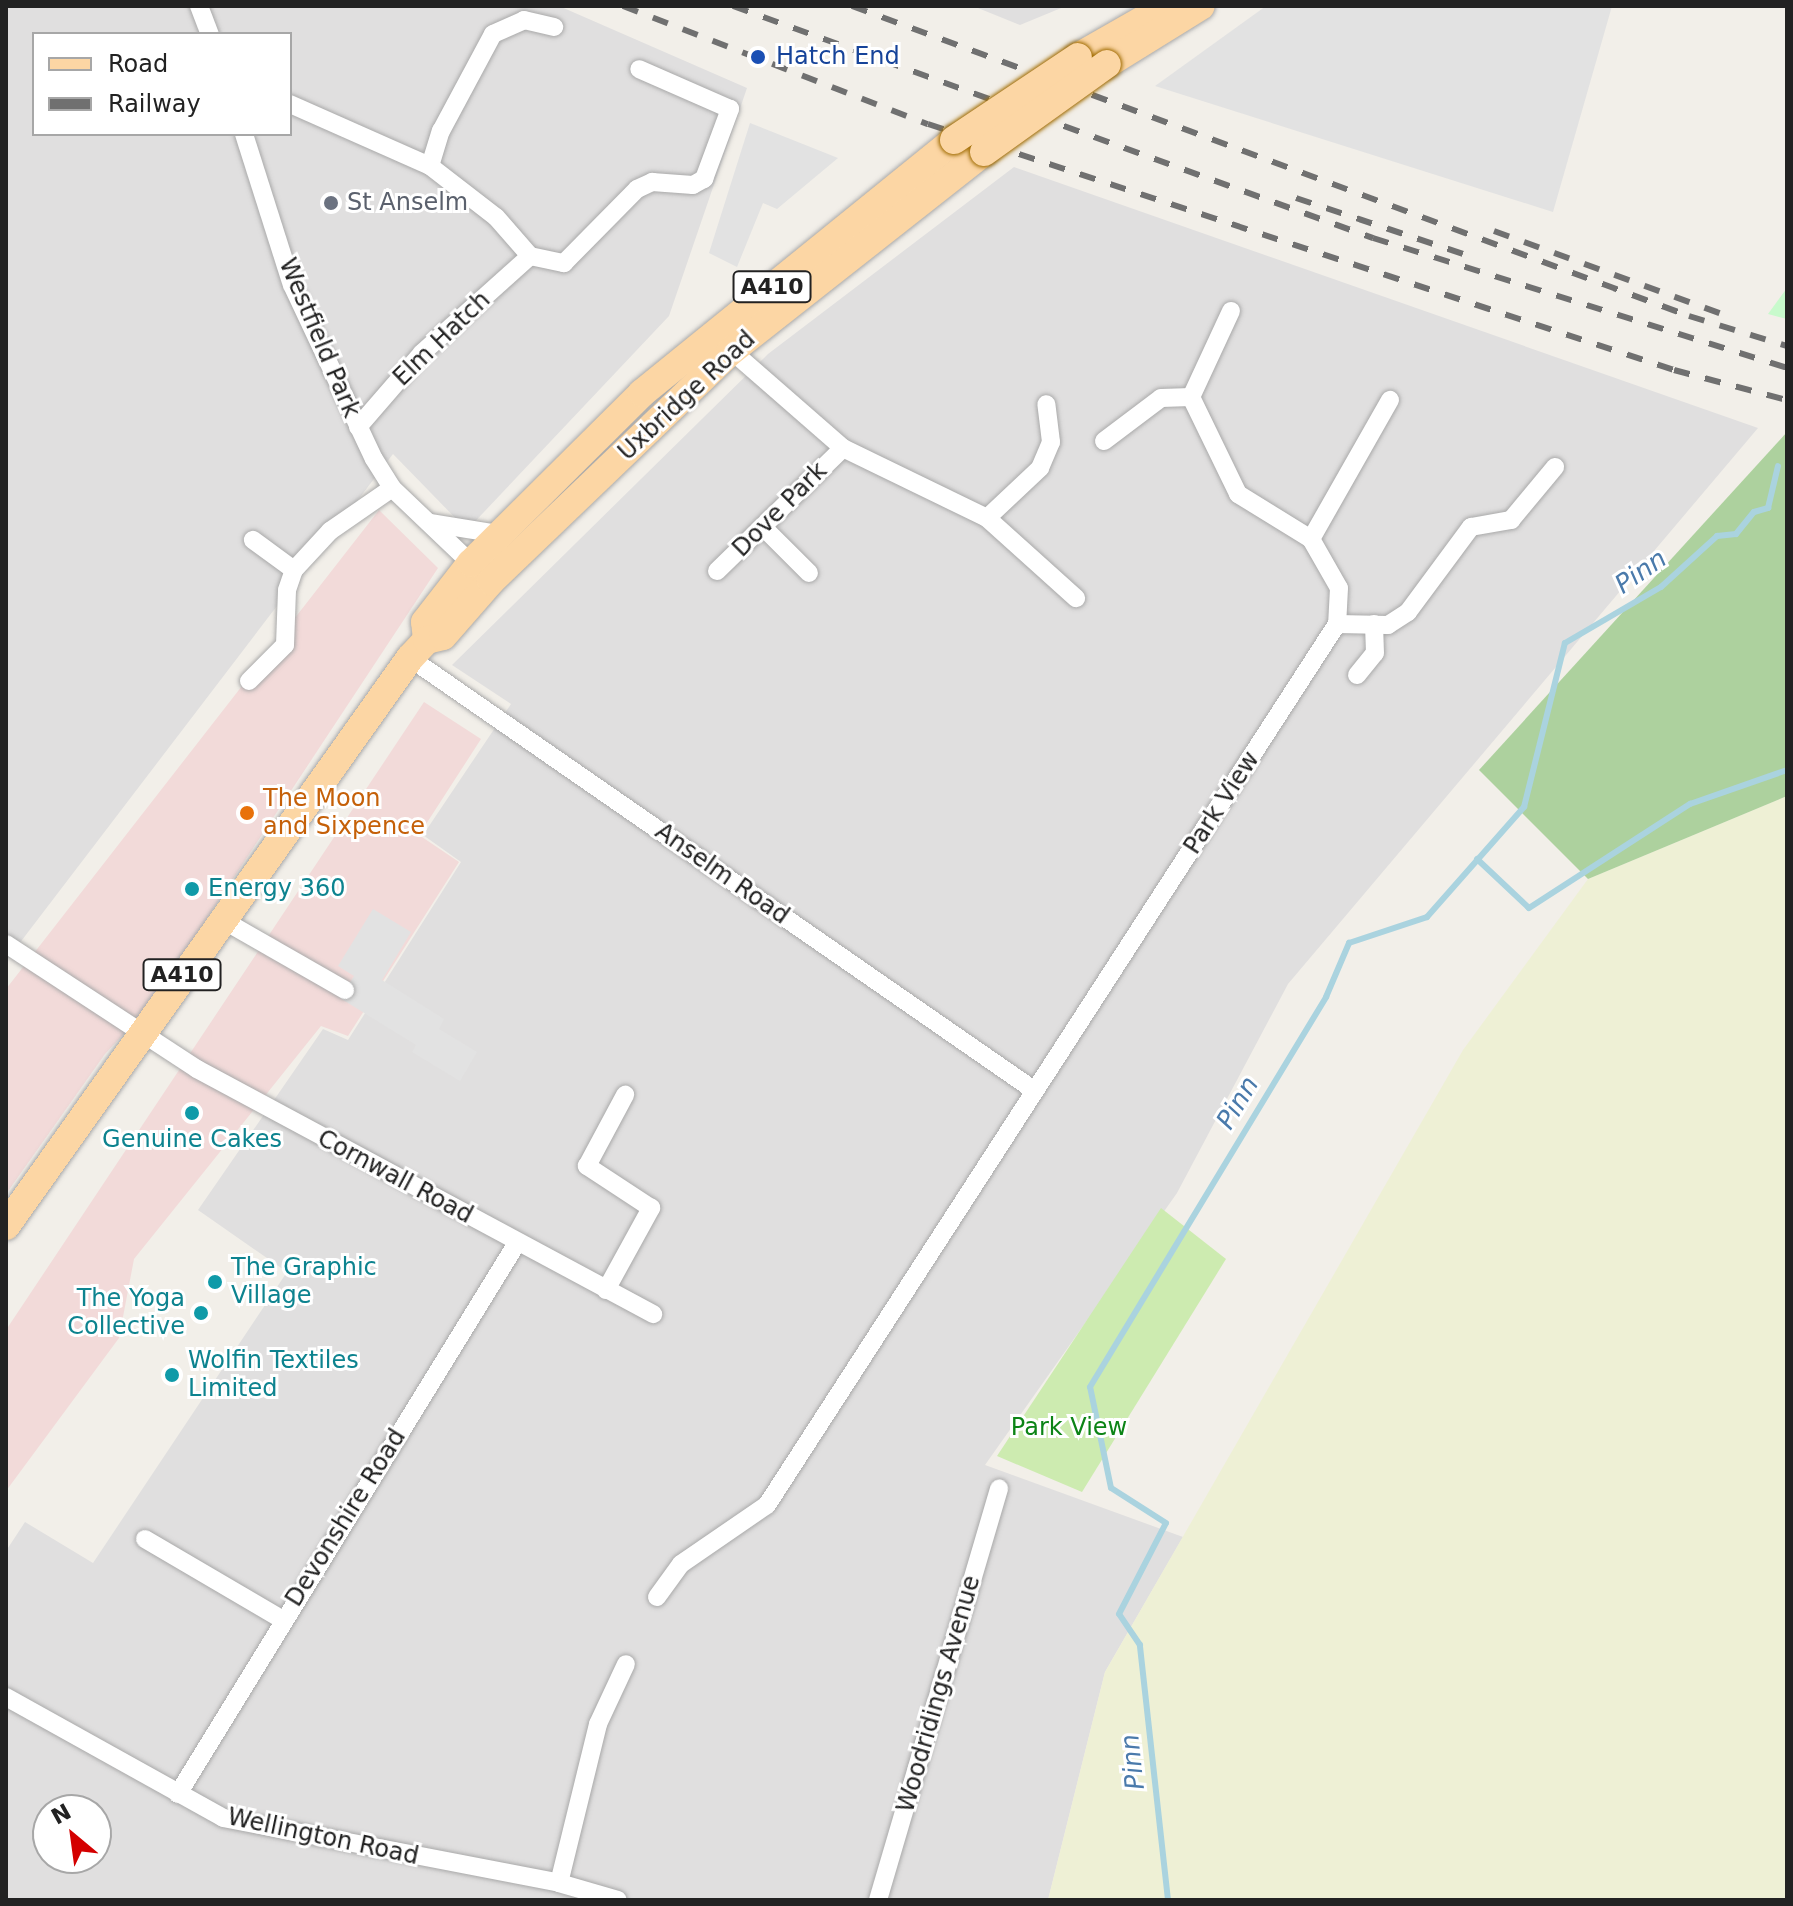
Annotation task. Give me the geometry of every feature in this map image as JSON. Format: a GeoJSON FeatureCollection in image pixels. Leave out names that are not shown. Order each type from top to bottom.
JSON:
{"type":"FeatureCollection","features":[{"type":"Feature","properties":{"kind":"main road","name":"Uxbridge Road"},"geometry":{"type":"LineString","coordinates":[[142,1031],[418,649],[425,622],[722,342],[910,173],[1007,101],[1167,6]]}},
{"type":"Feature","properties":{"kind":"main road","name":"Uxbridge Road"},"geometry":{"type":"LineString","coordinates":[[481,572],[499,534],[642,393],[722,342],[1107,64],[1201,6]]}},
{"type":"Feature","properties":{"kind":"main road","name":"A410"},"geometry":{"type":"LineString","coordinates":[[6,1226],[142,1031]]}},
{"type":"Feature","properties":{"kind":"street"},"geometry":{"type":"LineString","coordinates":[[199,6],[209,32]]}},
{"type":"Feature","properties":{"kind":"street"},"geometry":{"type":"LineString","coordinates":[[430,166],[441,131],[493,34],[524,20],[554,27]]}},
{"type":"Feature","properties":{"kind":"street"},"geometry":{"type":"LineString","coordinates":[[292,105],[430,166],[496,217],[530,256],[564,263],[637,189],[652,182],[693,185],[704,179],[730,109],[639,69]]}},
{"type":"Feature","properties":{"kind":"street","name":"Westfield Park"},"geometry":{"type":"LineString","coordinates":[[245,136],[292,285],[358,427],[392,488],[481,572]]}},
{"type":"Feature","properties":{"kind":"street","name":"Elm Hatch"},"geometry":{"type":"LineString","coordinates":[[358,427],[422,353],[530,256]]}},
{"type":"Feature","properties":{"kind":"street"},"geometry":{"type":"LineString","coordinates":[[1191,397],[1231,311]]}},
{"type":"Feature","properties":{"kind":"street","name":"Dove Park"},"geometry":{"type":"LineString","coordinates":[[722,342],[843,448],[987,518],[1076,598]]}},
{"type":"Feature","properties":{"kind":"street"},"geometry":{"type":"LineString","coordinates":[[1104,441],[1161,398],[1191,397]]}},
{"type":"Feature","properties":{"kind":"street"},"geometry":{"type":"LineString","coordinates":[[1191,397],[1238,494],[1311,539],[1339,588],[1337,624],[1388,625],[1408,612],[1471,527],[1511,520],[1555,467]]}},
{"type":"Feature","properties":{"kind":"street"},"geometry":{"type":"LineString","coordinates":[[1311,539],[1390,400]]}},
{"type":"Feature","properties":{"kind":"street"},"geometry":{"type":"LineString","coordinates":[[987,518],[1040,468],[1051,442],[1046,404]]}},
{"type":"Feature","properties":{"kind":"street","name":"Dove Park"},"geometry":{"type":"LineString","coordinates":[[717,571],[843,448]]}},
{"type":"Feature","properties":{"kind":"street"},"geometry":{"type":"LineString","coordinates":[[249,681],[285,645],[287,590],[294,570],[330,531],[392,488]]}},
{"type":"Feature","properties":{"kind":"street"},"geometry":{"type":"LineString","coordinates":[[430,523],[499,534]]}},
{"type":"Feature","properties":{"kind":"street"},"geometry":{"type":"LineString","coordinates":[[763,527],[809,573]]}},
{"type":"Feature","properties":{"kind":"street"},"geometry":{"type":"LineString","coordinates":[[253,540],[294,570]]}},
{"type":"Feature","properties":{"kind":"street","name":"Park View"},"geometry":{"type":"LineString","coordinates":[[657,1597],[681,1564],[767,1505],[1337,624]]}},
{"type":"Feature","properties":{"kind":"street"},"geometry":{"type":"LineString","coordinates":[[1357,675],[1375,653],[1374,624]]}},
{"type":"Feature","properties":{"kind":"street","name":"Anselm Road"},"geometry":{"type":"LineString","coordinates":[[418,649],[1035,1091]]}},
{"type":"Feature","properties":{"kind":"street"},"geometry":{"type":"LineString","coordinates":[[221,919],[345,990]]}},
{"type":"Feature","properties":{"kind":"street","name":"Cornwall Road"},"geometry":{"type":"LineString","coordinates":[[6,944],[197,1069],[653,1314]]}},
{"type":"Feature","properties":{"kind":"street"},"geometry":{"type":"LineString","coordinates":[[606,1290],[651,1208],[587,1166],[625,1095]]}},
{"type":"Feature","properties":{"kind":"street","name":"Devonshire Road"},"geometry":{"type":"LineString","coordinates":[[178,1794],[517,1243]]}},
{"type":"Feature","properties":{"kind":"street","name":"Woodridings Avenue"},"geometry":{"type":"LineString","coordinates":[[878,1900],[999,1488]]}},
{"type":"Feature","properties":{"kind":"street"},"geometry":{"type":"LineString","coordinates":[[145,1539],[283,1620]]}},
{"type":"Feature","properties":{"kind":"street"},"geometry":{"type":"LineString","coordinates":[[559,1883],[598,1724],[626,1664]]}},
{"type":"Feature","properties":{"kind":"street","name":"Wellington Road"},"geometry":{"type":"LineString","coordinates":[[6,1697],[223,1818],[559,1883],[618,1900]]}},
{"type":"Feature","properties":{"kind":"shaded area"},"geometry":{"type":"Polygon","coordinates":[[[6,6],[559,6],[747,88],[669,316],[467,530],[393,454],[6,961],[6,6]]]}},
{"type":"Feature","properties":{"kind":"shaded area"},"geometry":{"type":"Polygon","coordinates":[[[973,6],[1066,6],[1020,25],[973,6]]]}},
{"type":"Feature","properties":{"kind":"shaded area"},"geometry":{"type":"Polygon","coordinates":[[[1266,6],[1612,6],[1553,212],[1155,86],[1266,6]]]}},
{"type":"Feature","properties":{"kind":"shaded area"},"geometry":{"type":"Polygon","coordinates":[[[750,123],[838,158],[777,209],[763,203],[737,267],[709,253],[750,123]]]}},
{"type":"Feature","properties":{"kind":"shaded area"},"geometry":{"type":"Polygon","coordinates":[[[1014,167],[1758,428],[1288,984],[1177,1193],[985,1465],[1183,1537],[1105,1672],[1048,1900],[6,1900],[6,1551],[25,1522],[93,1563],[287,1272],[198,1210],[323,1029],[348,1040],[461,862],[423,835],[511,704],[452,665],[768,354],[1014,167]]]}},
{"type":"Feature","properties":{"kind":"shaded area"},"geometry":{"type":"Polygon","coordinates":[[[379,510],[438,568],[147,1009],[105,1054],[6,1194],[6,989],[379,510]]]}},
{"type":"Feature","properties":{"kind":"shaded area"},"geometry":{"type":"Polygon","coordinates":[[[424,702],[481,739],[419,835],[459,862],[348,1036],[321,1026],[134,1259],[119,1338],[6,1491],[6,1330],[424,702]]]}},
{"type":"Feature","properties":{"kind":"shaded area"},"geometry":{"type":"Polygon","coordinates":[[[373,909],[411,932],[382,980],[444,1019],[439,1029],[477,1052],[460,1081],[412,1052],[416,1045],[340,998],[354,976],[338,966],[373,909]]]}},
{"type":"Feature","properties":{"kind":"green space"},"geometry":{"type":"Polygon","coordinates":[[[1787,288],[1787,319],[1768,314],[1787,288]]]}},
{"type":"Feature","properties":{"kind":"green space"},"geometry":{"type":"Polygon","coordinates":[[[1787,432],[1787,796],[1588,879],[1479,770],[1787,432]]]}},
{"type":"Feature","properties":{"kind":"green space"},"geometry":{"type":"Polygon","coordinates":[[[1787,796],[1787,1900],[1048,1900],[1105,1672],[1463,1050],[1588,879],[1787,796]]]}},
{"type":"Feature","properties":{"kind":"green space","name":"Park View"},"geometry":{"type":"Polygon","coordinates":[[[1161,1208],[1226,1259],[1082,1492],[997,1456],[1161,1208]]]}},
{"type":"Feature","properties":{"kind":"waterway","name":"Pinn"},"geometry":{"type":"LineString","coordinates":[[1168,1900],[1140,1645],[1119,1614],[1166,1523],[1111,1488],[1090,1387],[1326,997],[1349,943],[1427,917],[1524,807],[1565,643],[1661,587],[1717,536],[1736,534],[1754,512],[1768,508],[1778,466]]}},
{"type":"Feature","properties":{"kind":"waterway"},"geometry":{"type":"LineString","coordinates":[[1477,859],[1529,908],[1690,804],[1787,770]]}},
{"type":"Feature","properties":{"kind":"railway"},"geometry":{"type":"LineString","coordinates":[[623,6],[928,124],[1674,370],[1787,400]]}},
{"type":"Feature","properties":{"kind":"railway"},"geometry":{"type":"LineString","coordinates":[[733,6],[1373,238],[1787,368]]}},
{"type":"Feature","properties":{"kind":"railway"},"geometry":{"type":"LineString","coordinates":[[852,6],[1689,316],[1787,346]]}},
{"type":"Feature","properties":{"kind":"railway"},"geometry":{"type":"LineString","coordinates":[[1296,198],[1463,254]]}},
{"type":"Feature","properties":{"kind":"railway"},"geometry":{"type":"LineString","coordinates":[[1494,231],[1727,316]]}},
{"type":"Feature","properties":{"kind":"place","name":"Hatch End"},"geometry":{"type":"Point","coordinates":[758,57]}},
{"type":"Feature","properties":{"kind":"place","name":"St Anselm"},"geometry":{"type":"Point","coordinates":[331,203]}},
{"type":"Feature","properties":{"kind":"place","name":"The Moon and Sixpence"},"geometry":{"type":"Point","coordinates":[247,813]}},
{"type":"Feature","properties":{"kind":"place","name":"Energy 360"},"geometry":{"type":"Point","coordinates":[192,889]}},
{"type":"Feature","properties":{"kind":"place","name":"Genuine Cakes"},"geometry":{"type":"Point","coordinates":[192,1113]}},
{"type":"Feature","properties":{"kind":"place","name":"The Graphic Village"},"geometry":{"type":"Point","coordinates":[215,1282]}},
{"type":"Feature","properties":{"kind":"place","name":"The Yoga Collective"},"geometry":{"type":"Point","coordinates":[201,1313]}},
{"type":"Feature","properties":{"kind":"place","name":"Wolfin Textiles Limited"},"geometry":{"type":"Point","coordinates":[172,1375]}}]}
